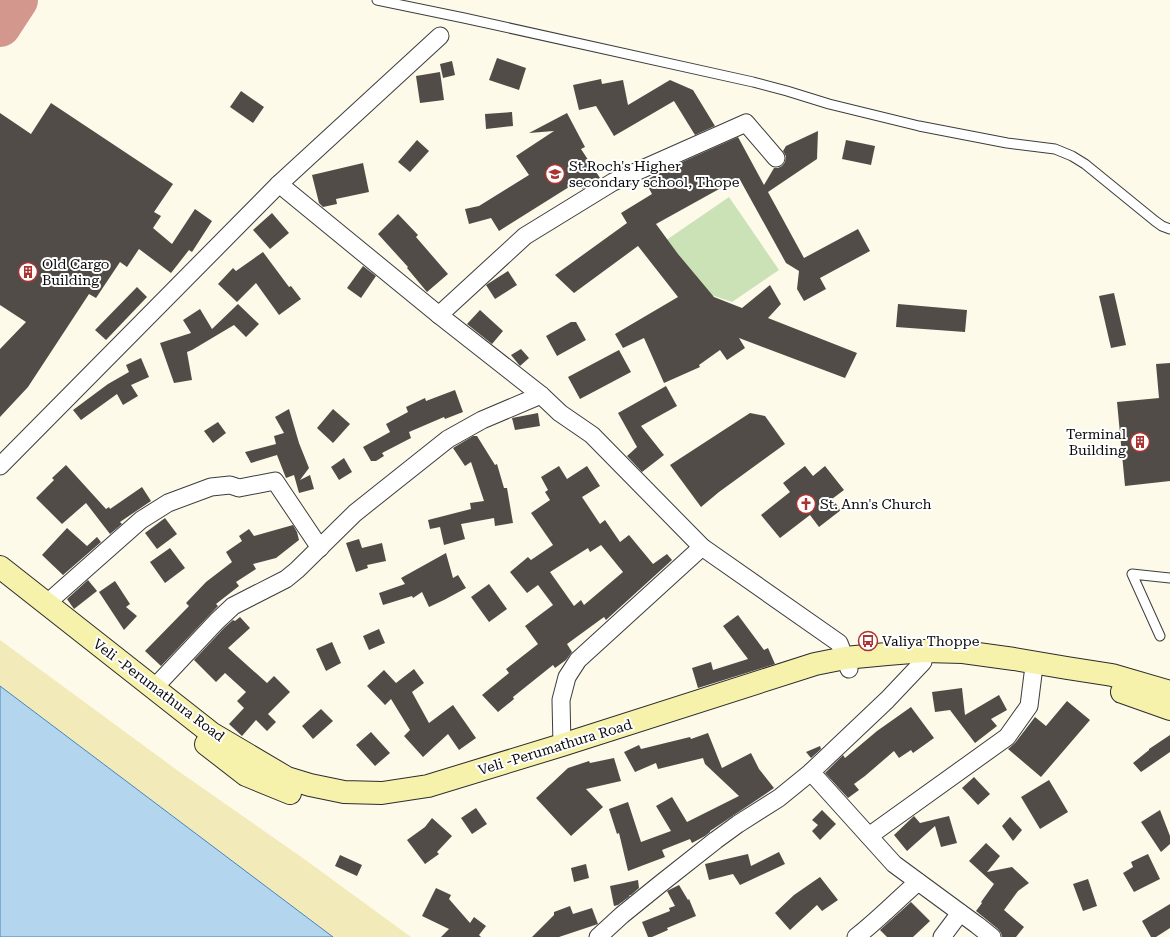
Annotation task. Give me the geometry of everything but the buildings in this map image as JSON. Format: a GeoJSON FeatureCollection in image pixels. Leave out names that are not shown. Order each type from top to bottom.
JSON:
{"type":"FeatureCollection","features":[{"type":"Feature","properties":{"kind":"main road","name":"Veli -Perumathura Road"},"geometry":{"type":"LineString","coordinates":[[0,567],[211,733],[287,778],[310,785],[344,792],[382,793],[428,786],[815,664],[847,663],[924,651],[963,652],[1112,675],[1170,692]]}},
{"type":"Feature","properties":{"kind":"main road"},"geometry":{"type":"LineString","coordinates":[[0,585],[246,775],[288,792],[342,803],[364,804],[432,797],[658,728],[817,676],[847,663],[923,662],[947,660],[1109,687],[1170,709]]}},
{"type":"Feature","properties":{"kind":"street"},"geometry":{"type":"LineString","coordinates":[[0,466],[279,184],[440,36]]}},
{"type":"Feature","properties":{"kind":"street"},"geometry":{"type":"LineString","coordinates":[[439,315],[525,236],[613,182],[746,123],[776,158]]}},
{"type":"Feature","properties":{"kind":"street"},"geometry":{"type":"LineString","coordinates":[[279,184],[439,315],[541,395],[560,413],[592,435],[702,547],[839,643],[847,663]]}},
{"type":"Feature","properties":{"kind":"street"},"geometry":{"type":"LineString","coordinates":[[154,688],[233,606],[286,579],[355,513],[448,439],[482,420],[541,395]]}},
{"type":"Feature","properties":{"kind":"street"},"geometry":{"type":"LineString","coordinates":[[46,604],[141,520],[168,503],[211,487],[230,485],[239,488],[275,481],[320,548]]}},
{"type":"Feature","properties":{"kind":"street"},"geometry":{"type":"LineString","coordinates":[[562,745],[562,700],[567,677],[578,660],[702,547]]}},
{"type":"Feature","properties":{"kind":"street"},"geometry":{"type":"LineString","coordinates":[[598,937],[646,895],[716,840],[779,798],[811,772],[887,700],[923,662]]}},
{"type":"Feature","properties":{"kind":"street"},"geometry":{"type":"LineString","coordinates":[[869,836],[1007,737],[1029,706],[1033,674]]}},
{"type":"Feature","properties":{"kind":"street"},"geometry":{"type":"LineString","coordinates":[[811,772],[894,864],[992,937]]}},
{"type":"Feature","properties":{"kind":"street"},"geometry":{"type":"LineString","coordinates":[[856,937],[918,882]]}},
{"type":"Feature","properties":{"kind":"street"},"geometry":{"type":"LineString","coordinates":[[942,937],[960,912]]}},
{"type":"Feature","properties":{"kind":"lane"},"geometry":{"type":"LineString","coordinates":[[377,0],[738,78],[787,90],[829,104],[919,126],[1000,142],[1055,149],[1072,156],[1085,164],[1155,222],[1170,229]]}},
{"type":"Feature","properties":{"kind":"lane"},"geometry":{"type":"LineString","coordinates":[[1160,636],[1132,574],[1170,578]]}},
{"type":"Feature","properties":{"kind":"green space"},"geometry":{"type":"Polygon","coordinates":[[[729,197],[779,270],[732,302],[694,289],[662,243],[729,197]]]}},
{"type":"Feature","properties":{"kind":"sand"},"geometry":{"type":"Polygon","coordinates":[[[0,640],[181,773],[300,856],[411,937],[333,937],[0,686],[0,640]]]}},
{"type":"Feature","properties":{"kind":"water"},"geometry":{"type":"Polygon","coordinates":[[[0,686],[333,937],[0,937],[0,686]]]}},
{"type":"Feature","properties":{"kind":"taxiway"},"geometry":{"type":"LineString","coordinates":[[0,26],[17,0]]}},
{"type":"Feature","properties":{"kind":"place","name":"St.Roch's Higher secondary school, Thope"},"geometry":{"type":"Point","coordinates":[555,174]}},
{"type":"Feature","properties":{"kind":"place","name":"Old Cargo Building"},"geometry":{"type":"Point","coordinates":[28,272]}},
{"type":"Feature","properties":{"kind":"place","name":"Terminal Building"},"geometry":{"type":"Point","coordinates":[1140,442]}},
{"type":"Feature","properties":{"kind":"place","name":"St. Ann's Church"},"geometry":{"type":"Point","coordinates":[806,504]}},
{"type":"Feature","properties":{"kind":"place","name":"Valiya Thoppe"},"geometry":{"type":"Point","coordinates":[868,641]}}]}
